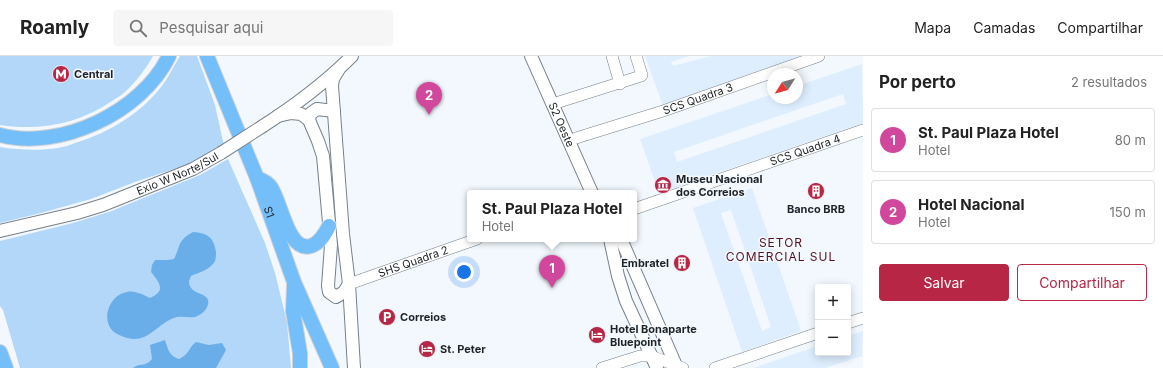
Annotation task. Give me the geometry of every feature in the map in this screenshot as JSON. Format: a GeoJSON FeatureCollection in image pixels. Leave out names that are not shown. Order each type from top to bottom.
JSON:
{"type":"FeatureCollection","features":[{"type":"Feature","properties":{"kind":"highway"},"geometry":{"type":"LineString","coordinates":[[0,135],[20,139],[46,137],[68,134],[93,126],[118,112],[145,88],[169,56]]}},
{"type":"Feature","properties":{"kind":"highway","name":"S1"},"geometry":{"type":"LineString","coordinates":[[207,56],[257,178],[294,282],[332,368]]}},
{"type":"Feature","properties":{"kind":"highway"},"geometry":{"type":"LineString","coordinates":[[257,178],[270,186],[275,193],[290,234],[301,246],[308,247],[314,245],[329,226]]}},
{"type":"Feature","properties":{"kind":"highway"},"geometry":{"type":"LineString","coordinates":[[294,282],[293,311],[300,354],[300,368]]}},
{"type":"Feature","properties":{"kind":"main road","name":"Exio W Norte/Sul"},"geometry":{"type":"LineString","coordinates":[[0,231],[77,213],[102,205],[193,169],[264,126],[339,68],[352,56]]}},
{"type":"Feature","properties":{"kind":"main road","name":"S2 Oeste"},"geometry":{"type":"LineString","coordinates":[[531,56],[591,190]]}},
{"type":"Feature","properties":{"kind":"main road","name":"S2 Oeste"},"geometry":{"type":"LineString","coordinates":[[538,56],[599,190]]}},
{"type":"Feature","properties":{"kind":"main road"},"geometry":{"type":"LineString","coordinates":[[339,68],[333,79],[332,86],[343,234],[349,284],[354,368]]}},
{"type":"Feature","properties":{"kind":"main road"},"geometry":{"type":"LineString","coordinates":[[309,120],[310,114],[317,109],[334,111]]}},
{"type":"Feature","properties":{"kind":"main road"},"geometry":{"type":"LineString","coordinates":[[278,116],[290,113],[301,114],[309,120],[318,141],[323,156],[331,245],[328,286],[329,292],[336,297],[344,292],[349,284]]}},
{"type":"Feature","properties":{"kind":"main road"},"geometry":{"type":"LineString","coordinates":[[611,242],[618,276],[626,301],[657,368]]}},
{"type":"Feature","properties":{"kind":"main road"},"geometry":{"type":"LineString","coordinates":[[622,242],[679,367]]}},
{"type":"Feature","properties":{"kind":"street"},"geometry":{"type":"LineString","coordinates":[[612,56],[620,84]]}},
{"type":"Feature","properties":{"kind":"street"},"geometry":{"type":"LineString","coordinates":[[559,102],[620,84],[641,76],[642,74],[636,56]]}},
{"type":"Feature","properties":{"kind":"street","name":"SCS Quadra 3"},"geometry":{"type":"LineString","coordinates":[[576,138],[658,113],[819,56]]}},
{"type":"Feature","properties":{"kind":"street","name":"SCS Quadra 4"},"geometry":{"type":"LineString","coordinates":[[637,208],[863,130]]}},
{"type":"Feature","properties":{"kind":"street","name":"SHS Quadra 2"},"geometry":{"type":"LineString","coordinates":[[349,284],[468,242]]}},
{"type":"Feature","properties":{"kind":"street"},"geometry":{"type":"LineString","coordinates":[[851,322],[863,318]]}},
{"type":"Feature","properties":{"kind":"street"},"geometry":{"type":"LineString","coordinates":[[715,368],[815,334]]}},
{"type":"Feature","properties":{"kind":"street"},"geometry":{"type":"LineString","coordinates":[[602,368],[640,356],[651,356],[679,367]]}},
{"type":"Feature","properties":{"kind":"shaded area"},"geometry":{"type":"Polygon","coordinates":[[[0,56],[153,56],[142,73],[127,90],[99,109],[59,124],[15,127],[0,125],[0,56]]]}},
{"type":"Feature","properties":{"kind":"shaded area"},"geometry":{"type":"Polygon","coordinates":[[[180,56],[197,56],[215,105],[224,146],[192,163],[135,182],[91,199],[0,223],[0,147],[44,150],[58,148],[101,133],[126,119],[148,101],[166,80],[180,56]]]}},
{"type":"Feature","properties":{"kind":"shaded area"},"geometry":{"type":"Polygon","coordinates":[[[645,56],[689,56],[671,62],[673,66],[711,56],[806,56],[772,68],[767,68],[767,70],[663,106],[645,56]]]}},
{"type":"Feature","properties":{"kind":"shaded area"},"geometry":{"type":"Polygon","coordinates":[[[862,64],[863,123],[659,193],[640,139],[767,96],[767,104],[803,104],[803,84],[862,64]],[[843,94],[674,152],[677,162],[846,104],[843,94]]]}},
{"type":"Feature","properties":{"kind":"shaded area"},"geometry":{"type":"Polygon","coordinates":[[[228,159],[265,243],[275,273],[287,322],[291,368],[20,368],[3,310],[0,306],[0,241],[73,223],[109,212],[200,175],[228,159]]]}},
{"type":"Feature","properties":{"kind":"shaded area"},"geometry":{"type":"Polygon","coordinates":[[[752,188],[801,331],[742,352],[693,208],[752,188]],[[731,210],[721,213],[762,331],[771,327],[731,210]]]}},
{"type":"Feature","properties":{"kind":"shaded area"},"geometry":{"type":"Polygon","coordinates":[[[863,331],[862,356],[825,368],[753,368],[815,347],[815,356],[851,356],[851,335],[863,331]]]}},
{"type":"Feature","properties":{"kind":"water"},"geometry":{"type":"Polygon","coordinates":[[[193,232],[202,233],[212,239],[216,252],[213,264],[206,270],[191,276],[189,281],[194,291],[204,295],[208,300],[205,310],[195,317],[177,317],[169,320],[144,337],[136,339],[117,334],[108,324],[107,317],[108,310],[115,298],[120,294],[127,292],[136,292],[150,298],[155,295],[160,289],[160,286],[157,279],[151,272],[152,265],[155,260],[174,259],[184,238],[193,232]]]}},
{"type":"Feature","properties":{"kind":"water"},"geometry":{"type":"Polygon","coordinates":[[[165,340],[171,354],[179,359],[187,353],[196,342],[209,345],[222,343],[226,350],[216,368],[133,368],[138,365],[145,364],[152,359],[150,345],[165,340]]]}},
{"type":"Feature","properties":{"kind":"place","name":"Central"},"geometry":{"type":"Point","coordinates":[61,74]}},
{"type":"Feature","properties":{"kind":"place","name":"Hotel Nacional"},"geometry":{"type":"Point","coordinates":[429,115]}},
{"type":"Feature","properties":{"kind":"place","name":"Museu Nacional dos Correios"},"geometry":{"type":"Point","coordinates":[663,185]}},
{"type":"Feature","properties":{"kind":"place","name":"Banco BRB"},"geometry":{"type":"Point","coordinates":[816,191]}},
{"type":"Feature","properties":{"kind":"place","name":"Embratel"},"geometry":{"type":"Point","coordinates":[682,263]}},
{"type":"Feature","properties":{"kind":"place","name":"St. Paul Plaza Hotel"},"geometry":{"type":"Point","coordinates":[552,288]}},
{"type":"Feature","properties":{"kind":"place","name":"Correios"},"geometry":{"type":"Point","coordinates":[387,317]}},
{"type":"Feature","properties":{"kind":"place","name":"Hotel Bonaparte Bluepoint"},"geometry":{"type":"Point","coordinates":[597,335]}},
{"type":"Feature","properties":{"kind":"place","name":"St. Peter"},"geometry":{"type":"Point","coordinates":[427,349]}},
{"type":"Feature","properties":{"kind":"district","name":"SETOR COMERCIAL SUL"},"geometry":{"type":"Point","coordinates":[781,249]}}]}
